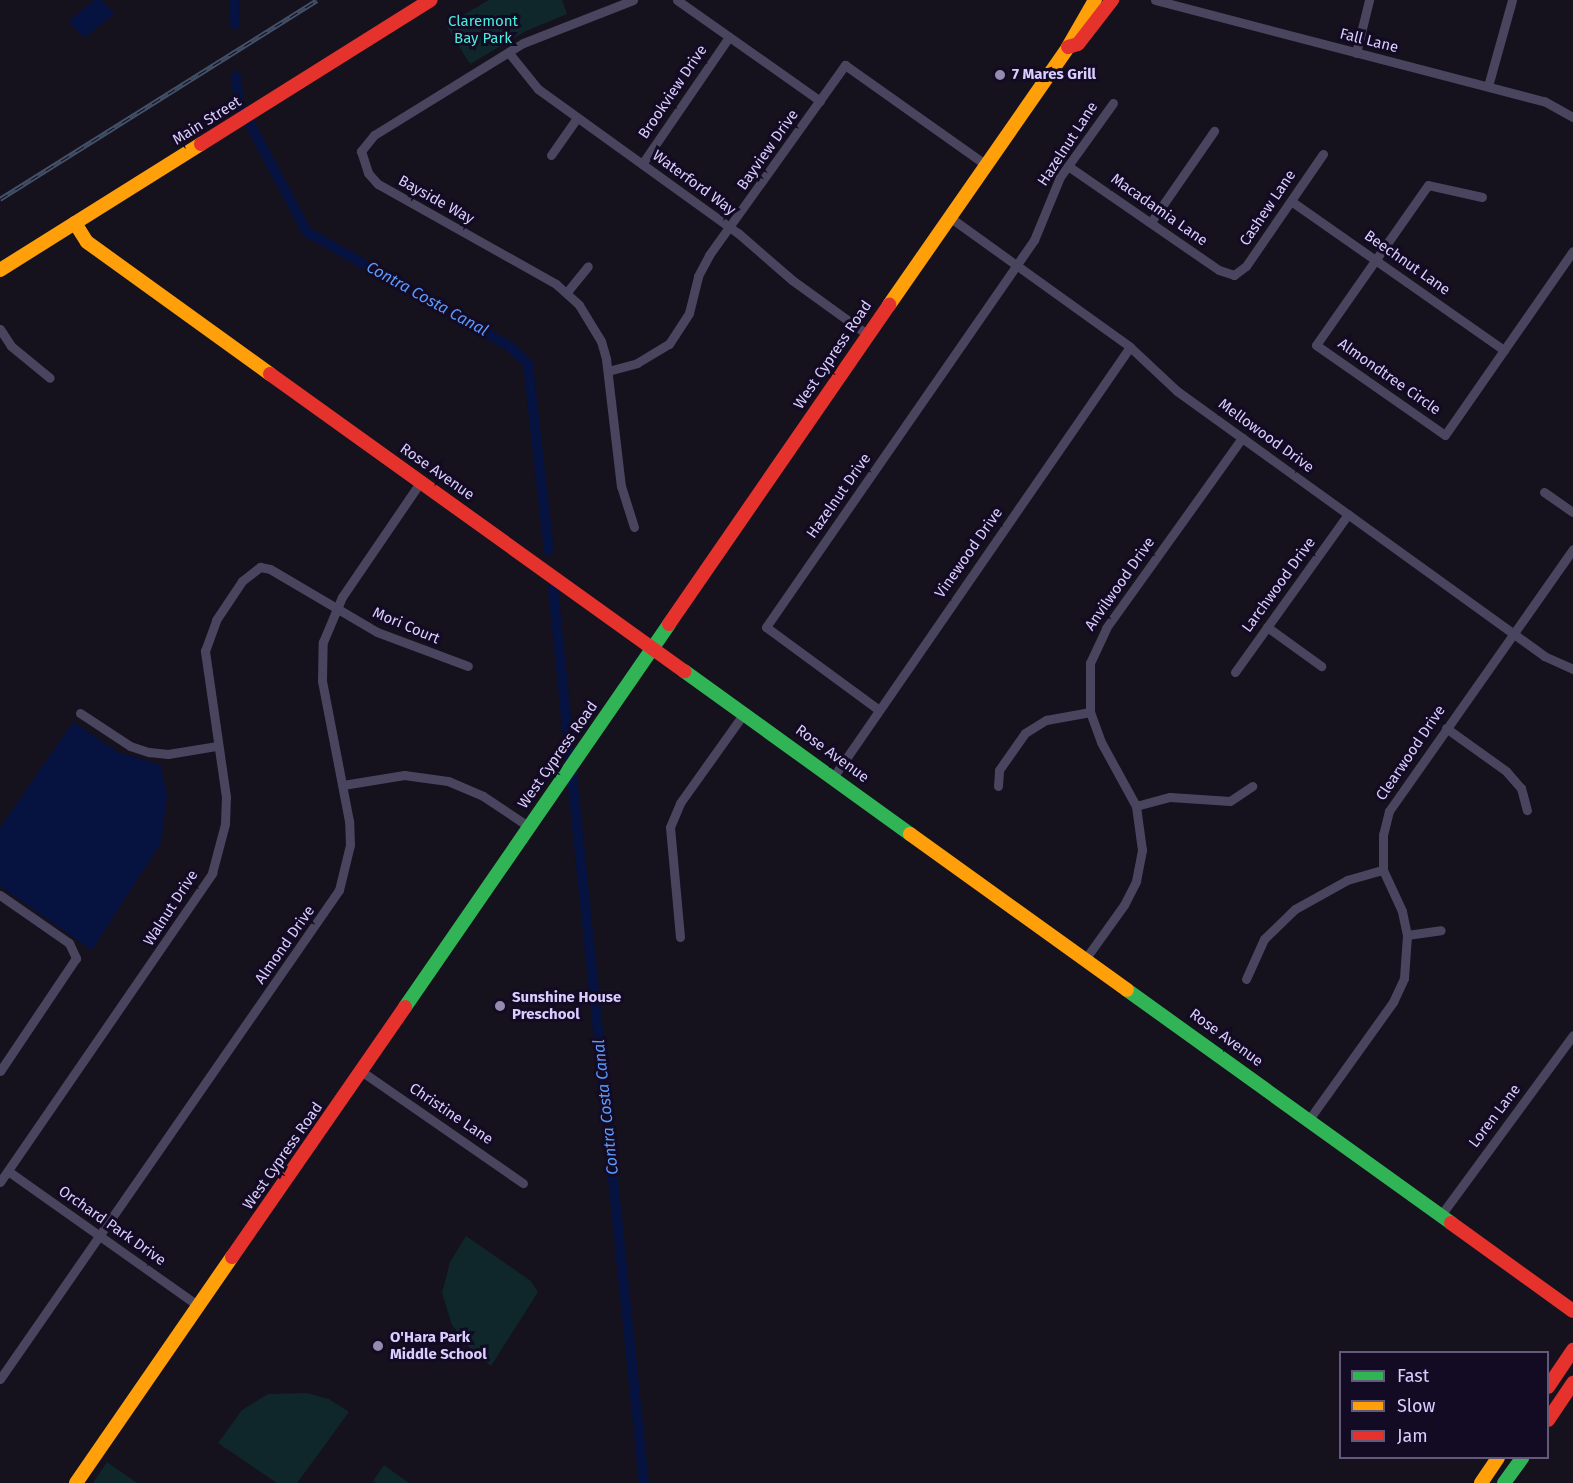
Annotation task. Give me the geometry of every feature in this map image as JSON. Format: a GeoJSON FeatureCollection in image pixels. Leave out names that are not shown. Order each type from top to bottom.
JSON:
{"type":"FeatureCollection","features":[{"type":"Feature","properties":{"kind":"street","name":"Main Street"},"geometry":{"type":"LineString","coordinates":[[0,270],[431,0]]}},
{"type":"Feature","properties":{"kind":"street","name":"Bayside Way"},"geometry":{"type":"LineString","coordinates":[[633,0],[547,32],[509,53],[374,135],[364,143],[362,160],[378,184],[395,195],[567,292],[596,331],[608,371],[621,486],[634,527]]}},
{"type":"Feature","properties":{"kind":"street"},"geometry":{"type":"LineString","coordinates":[[677,0],[820,101]]}},
{"type":"Feature","properties":{"kind":"street","name":"West Cypress Road"},"geometry":{"type":"LineString","coordinates":[[76,1483],[948,216],[1068,47],[1072,35],[1095,0]]}},
{"type":"Feature","properties":{"kind":"street","name":"West Cypress Road"},"geometry":{"type":"LineString","coordinates":[[1068,47],[1078,44],[1112,0]]}},
{"type":"Feature","properties":{"kind":"street","name":"Fall Lane"},"geometry":{"type":"LineString","coordinates":[[1155,0],[1544,101],[1573,117]]}},
{"type":"Feature","properties":{"kind":"street"},"geometry":{"type":"LineString","coordinates":[[1356,53],[1369,0]]}},
{"type":"Feature","properties":{"kind":"street"},"geometry":{"type":"LineString","coordinates":[[1488,86],[1512,0]]}},
{"type":"Feature","properties":{"kind":"street","name":"Brookview Drive"},"geometry":{"type":"LineString","coordinates":[[642,164],[729,37]]}},
{"type":"Feature","properties":{"kind":"street","name":"Waterford Way"},"geometry":{"type":"LineString","coordinates":[[509,53],[538,88],[730,227],[792,280],[867,334]]}},
{"type":"Feature","properties":{"kind":"street","name":"Bayview Drive"},"geometry":{"type":"LineString","coordinates":[[608,371],[637,363],[669,344],[689,313],[698,276],[709,255],[847,65],[986,165]]}},
{"type":"Feature","properties":{"kind":"street","name":"Hazelnut Lane"},"geometry":{"type":"LineString","coordinates":[[1017,266],[1034,240],[1052,194],[1068,166],[1113,103]]}},
{"type":"Feature","properties":{"kind":"street"},"geometry":{"type":"LineString","coordinates":[[551,155],[577,118]]}},
{"type":"Feature","properties":{"kind":"street"},"geometry":{"type":"LineString","coordinates":[[1151,222],[1214,130]]}},
{"type":"Feature","properties":{"kind":"street","name":"Cashew Lane"},"geometry":{"type":"LineString","coordinates":[[1234,275],[1246,267],[1323,154]]}},
{"type":"Feature","properties":{"kind":"street","name":"Macadamia Lane"},"geometry":{"type":"LineString","coordinates":[[1068,166],[1219,270],[1234,275]]}},
{"type":"Feature","properties":{"kind":"street"},"geometry":{"type":"LineString","coordinates":[[1376,260],[1428,185],[1482,197]]}},
{"type":"Feature","properties":{"kind":"street","name":"Beechnut Lane"},"geometry":{"type":"LineString","coordinates":[[1291,201],[1504,350]]}},
{"type":"Feature","properties":{"kind":"street","name":"Mellowood Drive"},"geometry":{"type":"LineString","coordinates":[[948,216],[1130,347],[1177,390],[1242,438],[1544,656],[1573,669]]}},
{"type":"Feature","properties":{"kind":"street","name":"Rose Avenue"},"geometry":{"type":"LineString","coordinates":[[75,223],[87,242],[1310,1118],[1573,1311]]}},
{"type":"Feature","properties":{"kind":"street"},"geometry":{"type":"LineString","coordinates":[[1504,350],[1573,251]]}},
{"type":"Feature","properties":{"kind":"street","name":"Almondtree Circle"},"geometry":{"type":"LineString","coordinates":[[1376,260],[1316,345],[1445,435],[1504,350]]}},
{"type":"Feature","properties":{"kind":"street"},"geometry":{"type":"LineString","coordinates":[[567,292],[588,266]]}},
{"type":"Feature","properties":{"kind":"street","name":"Hazelnut Drive"},"geometry":{"type":"LineString","coordinates":[[879,710],[766,627],[1017,266]]}},
{"type":"Feature","properties":{"kind":"street"},"geometry":{"type":"LineString","coordinates":[[0,329],[11,346],[50,378]]}},
{"type":"Feature","properties":{"kind":"street","name":"Vinewood Drive"},"geometry":{"type":"LineString","coordinates":[[834,776],[1130,347]]}},
{"type":"Feature","properties":{"kind":"street","name":"Anvilwood Drive"},"geometry":{"type":"LineString","coordinates":[[1086,958],[1124,905],[1136,881],[1142,850],[1136,806],[1101,742],[1090,712],[1090,663],[1106,628],[1242,438]]}},
{"type":"Feature","properties":{"kind":"street","name":"Almond Drive"},"geometry":{"type":"LineString","coordinates":[[0,1379],[339,890],[350,845],[343,785],[322,681],[323,642],[335,609],[421,481]]}},
{"type":"Feature","properties":{"kind":"street"},"geometry":{"type":"LineString","coordinates":[[1544,492],[1573,512]]}},
{"type":"Feature","properties":{"kind":"street","name":"Larchwood Drive"},"geometry":{"type":"LineString","coordinates":[[1235,672],[1348,514]]}},
{"type":"Feature","properties":{"kind":"street","name":"Clearwood Drive"},"geometry":{"type":"LineString","coordinates":[[1310,1118],[1393,1002],[1404,978],[1407,935],[1402,911],[1383,870],[1383,835],[1389,811],[1573,549]]}},
{"type":"Feature","properties":{"kind":"street","name":"Walnut Drive"},"geometry":{"type":"LineString","coordinates":[[0,1182],[212,873],[225,824],[226,797],[205,651],[216,620],[242,581],[260,567],[270,569],[335,609]]}},
{"type":"Feature","properties":{"kind":"street","name":"Mori Court"},"geometry":{"type":"LineString","coordinates":[[335,609],[396,641],[468,666]]}},
{"type":"Feature","properties":{"kind":"street"},"geometry":{"type":"LineString","coordinates":[[1267,627],[1321,666]]}},
{"type":"Feature","properties":{"kind":"street"},"geometry":{"type":"LineString","coordinates":[[680,936],[670,827],[680,803],[745,712]]}},
{"type":"Feature","properties":{"kind":"street"},"geometry":{"type":"LineString","coordinates":[[998,786],[999,770],[1025,734],[1046,720],[1090,712]]}},
{"type":"Feature","properties":{"kind":"street"},"geometry":{"type":"LineString","coordinates":[[81,713],[130,746],[148,752],[168,754],[217,746]]}},
{"type":"Feature","properties":{"kind":"street"},"geometry":{"type":"LineString","coordinates":[[1446,728],[1506,771],[1521,788],[1527,810]]}},
{"type":"Feature","properties":{"kind":"street"},"geometry":{"type":"LineString","coordinates":[[343,785],[404,775],[448,781],[483,796],[528,826]]}},
{"type":"Feature","properties":{"kind":"street"},"geometry":{"type":"LineString","coordinates":[[1136,806],[1170,797],[1230,801],[1252,786]]}},
{"type":"Feature","properties":{"kind":"street"},"geometry":{"type":"LineString","coordinates":[[1246,979],[1264,939],[1295,909],[1347,880],[1383,870]]}},
{"type":"Feature","properties":{"kind":"street"},"geometry":{"type":"LineString","coordinates":[[0,895],[69,944],[76,958],[0,1071]]}},
{"type":"Feature","properties":{"kind":"street"},"geometry":{"type":"LineString","coordinates":[[1407,935],[1441,930]]}},
{"type":"Feature","properties":{"kind":"street","name":"Loren Lane"},"geometry":{"type":"LineString","coordinates":[[1442,1215],[1573,1035]]}},
{"type":"Feature","properties":{"kind":"street","name":"Christine Lane"},"geometry":{"type":"LineString","coordinates":[[361,1071],[523,1183]]}},
{"type":"Feature","properties":{"kind":"street","name":"Orchard Park Drive"},"geometry":{"type":"LineString","coordinates":[[8,1171],[200,1306]]}},
{"type":"Feature","properties":{"kind":"street"},"geometry":{"type":"LineString","coordinates":[[1549,1386],[1573,1350]]}},
{"type":"Feature","properties":{"kind":"street"},"geometry":{"type":"LineString","coordinates":[[1549,1419],[1573,1383]]}},
{"type":"Feature","properties":{"kind":"street"},"geometry":{"type":"LineString","coordinates":[[1481,1483],[1497,1459]]}},
{"type":"Feature","properties":{"kind":"street"},"geometry":{"type":"LineString","coordinates":[[1504,1483],[1521,1459]]}},
{"type":"Feature","properties":{"kind":"green space","name":"Claremont Bay Park"},"geometry":{"type":"Polygon","coordinates":[[[489,0],[562,0],[567,14],[526,31],[470,64],[446,25],[489,0]]]}},
{"type":"Feature","properties":{"kind":"green space"},"geometry":{"type":"Polygon","coordinates":[[[466,1236],[531,1281],[538,1292],[491,1366],[470,1348],[452,1325],[442,1293],[450,1262],[466,1236]]]}},
{"type":"Feature","properties":{"kind":"green space"},"geometry":{"type":"Polygon","coordinates":[[[307,1393],[329,1399],[349,1412],[297,1483],[277,1483],[218,1443],[242,1410],[268,1394],[307,1393]]]}},
{"type":"Feature","properties":{"kind":"green space"},"geometry":{"type":"Polygon","coordinates":[[[107,1462],[137,1483],[93,1483],[107,1462]]]}},
{"type":"Feature","properties":{"kind":"green space"},"geometry":{"type":"Polygon","coordinates":[[[384,1465],[409,1483],[376,1483],[373,1481],[384,1465]]]}},
{"type":"Feature","properties":{"kind":"shaded area"},"geometry":{"type":"Polygon","coordinates":[[[94,0],[102,0],[114,14],[84,38],[69,21],[94,0]]]}},
{"type":"Feature","properties":{"kind":"shaded area"},"geometry":{"type":"Polygon","coordinates":[[[73,722],[118,752],[161,765],[167,796],[161,843],[92,950],[0,886],[0,828],[73,722]]]}},
{"type":"Feature","properties":{"kind":"waterway","name":"Contra Costa Canal"},"geometry":{"type":"LineString","coordinates":[[234,0],[235,24]]}},
{"type":"Feature","properties":{"kind":"waterway","name":"Contra Costa Canal"},"geometry":{"type":"LineString","coordinates":[[236,77],[239,103],[307,232],[509,346],[528,364],[549,551]]}},
{"type":"Feature","properties":{"kind":"waterway","name":"Contra Costa Canal"},"geometry":{"type":"LineString","coordinates":[[553,589],[644,1483]]}},
{"type":"Feature","properties":{"kind":"railway"},"geometry":{"type":"LineString","coordinates":[[0,199],[317,0]]}},
{"type":"Feature","properties":{"kind":"traffic: fast"},"geometry":{"type":"LineString","coordinates":[[405,1007],[669,624]]}},
{"type":"Feature","properties":{"kind":"traffic: fast"},"geometry":{"type":"LineString","coordinates":[[684,671],[910,834]]}},
{"type":"Feature","properties":{"kind":"traffic: fast"},"geometry":{"type":"LineString","coordinates":[[1127,990],[1451,1223]]}},
{"type":"Feature","properties":{"kind":"traffic: fast"},"geometry":{"type":"LineString","coordinates":[[1504,1483],[1521,1459]]}},
{"type":"Feature","properties":{"kind":"traffic: slow"},"geometry":{"type":"LineString","coordinates":[[889,305],[1068,47],[1095,0]]}},
{"type":"Feature","properties":{"kind":"traffic: slow"},"geometry":{"type":"LineString","coordinates":[[0,270],[201,144]]}},
{"type":"Feature","properties":{"kind":"traffic: slow"},"geometry":{"type":"LineString","coordinates":[[75,223],[87,242],[270,374]]}},
{"type":"Feature","properties":{"kind":"traffic: slow"},"geometry":{"type":"LineString","coordinates":[[910,834],[1127,990]]}},
{"type":"Feature","properties":{"kind":"traffic: slow"},"geometry":{"type":"LineString","coordinates":[[76,1483],[232,1257]]}},
{"type":"Feature","properties":{"kind":"traffic: slow"},"geometry":{"type":"LineString","coordinates":[[1481,1483],[1497,1459]]}},
{"type":"Feature","properties":{"kind":"traffic: jam"},"geometry":{"type":"LineString","coordinates":[[201,144],[431,0]]}},
{"type":"Feature","properties":{"kind":"traffic: jam"},"geometry":{"type":"LineString","coordinates":[[1068,47],[1078,44],[1112,0]]}},
{"type":"Feature","properties":{"kind":"traffic: jam"},"geometry":{"type":"LineString","coordinates":[[669,624],[889,305]]}},
{"type":"Feature","properties":{"kind":"traffic: jam"},"geometry":{"type":"LineString","coordinates":[[270,374],[684,671]]}},
{"type":"Feature","properties":{"kind":"traffic: jam"},"geometry":{"type":"LineString","coordinates":[[232,1257],[405,1007]]}},
{"type":"Feature","properties":{"kind":"traffic: jam"},"geometry":{"type":"LineString","coordinates":[[1451,1223],[1573,1311]]}},
{"type":"Feature","properties":{"kind":"traffic: jam"},"geometry":{"type":"LineString","coordinates":[[1549,1386],[1573,1350]]}},
{"type":"Feature","properties":{"kind":"traffic: jam"},"geometry":{"type":"LineString","coordinates":[[1549,1419],[1573,1383]]}},
{"type":"Feature","properties":{"kind":"place","name":"7 Mares Grill"},"geometry":{"type":"Point","coordinates":[1000,75]}},
{"type":"Feature","properties":{"kind":"place","name":"Sunshine House Preschool"},"geometry":{"type":"Point","coordinates":[500,1006]}},
{"type":"Feature","properties":{"kind":"place","name":"O'Hara Park Middle School"},"geometry":{"type":"Point","coordinates":[378,1346]}}]}
